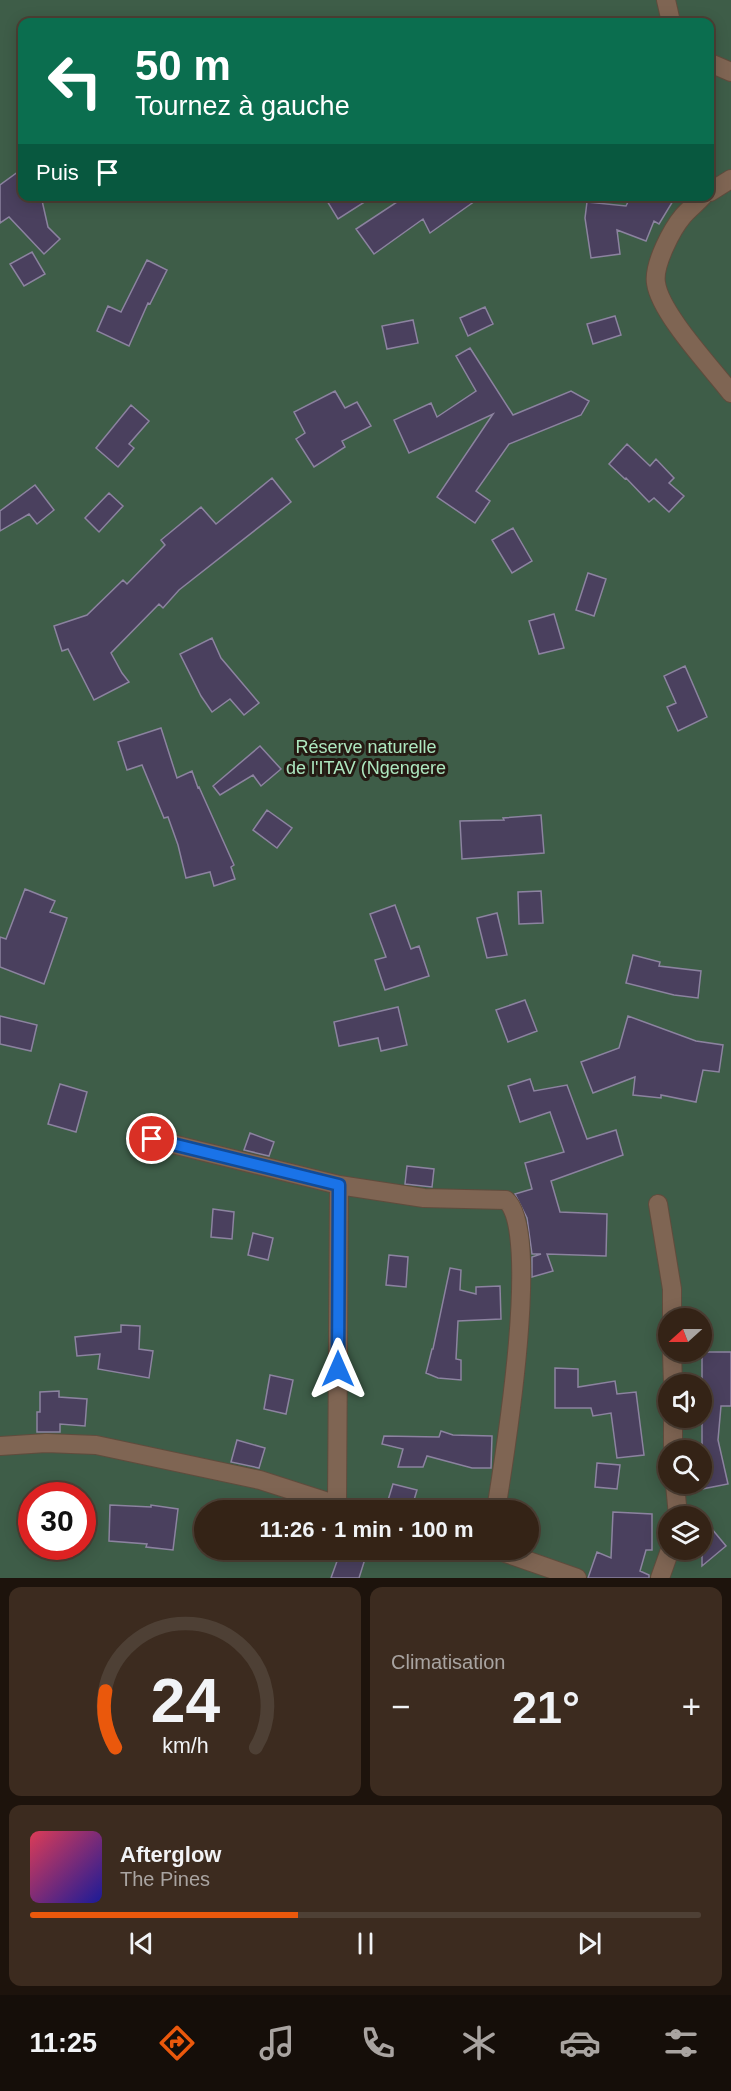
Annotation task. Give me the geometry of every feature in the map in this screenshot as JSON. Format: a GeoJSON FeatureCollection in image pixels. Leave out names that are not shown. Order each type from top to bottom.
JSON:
{"type":"FeatureCollection","features":[{"type":"Feature","properties":{"kind":"street"},"geometry":{"type":"LineString","coordinates":[[666,0],[669,18]]}},
{"type":"Feature","properties":{"kind":"street"},"geometry":{"type":"LineString","coordinates":[[714,65],[731,72]]}},
{"type":"Feature","properties":{"kind":"street"},"geometry":{"type":"LineString","coordinates":[[714,190],[731,179]]}},
{"type":"Feature","properties":{"kind":"street"},"geometry":{"type":"LineString","coordinates":[[698,201],[683,216],[667,241],[656,282],[667,312],[731,393]]}},
{"type":"Feature","properties":{"kind":"street"},"geometry":{"type":"LineString","coordinates":[[152,1139],[339,1185],[424,1198],[506,1200],[512,1205],[517,1220],[522,1268],[513,1401],[498,1500]]}},
{"type":"Feature","properties":{"kind":"street"},"geometry":{"type":"LineString","coordinates":[[339,1185],[345,1500]]}},
{"type":"Feature","properties":{"kind":"street"},"geometry":{"type":"LineString","coordinates":[[658,1204],[672,1289],[672,1308]]}},
{"type":"Feature","properties":{"kind":"street"},"geometry":{"type":"LineString","coordinates":[[0,1446],[46,1443],[96,1444],[260,1480],[321,1500]]}},
{"type":"Feature","properties":{"kind":"street"},"geometry":{"type":"LineString","coordinates":[[525,1560],[577,1578]]}},
{"type":"Feature","properties":{"kind":"street"},"geometry":{"type":"LineString","coordinates":[[660,1578],[666,1560]]}},
{"type":"Feature","properties":{"kind":"green space","name":"Réserve naturelle de l'ITAV (Ngengere"},"geometry":{"type":"Polygon","coordinates":[[[0,0],[731,0],[731,1578],[0,1578],[0,0]]]}},
{"type":"Feature","properties":{"kind":"building"},"geometry":{"type":"Polygon","coordinates":[[[18,172],[18,201],[42,201],[48,227],[60,239],[44,254],[9,217],[0,223],[0,185],[18,172]]]}},
{"type":"Feature","properties":{"kind":"building"},"geometry":{"type":"Polygon","coordinates":[[[327,201],[366,201],[338,219],[327,201]]]}},
{"type":"Feature","properties":{"kind":"building"},"geometry":{"type":"Polygon","coordinates":[[[398,201],[475,201],[430,233],[423,219],[374,254],[356,229],[398,201]]]}},
{"type":"Feature","properties":{"kind":"building"},"geometry":{"type":"Polygon","coordinates":[[[628,201],[673,201],[659,224],[654,221],[646,241],[617,230],[620,254],[591,258],[585,218],[587,202],[626,206],[628,201]]]}},
{"type":"Feature","properties":{"kind":"building"},"geometry":{"type":"Polygon","coordinates":[[[32,252],[45,274],[24,286],[10,264],[32,252]]]}},
{"type":"Feature","properties":{"kind":"building"},"geometry":{"type":"Polygon","coordinates":[[[147,260],[167,270],[150,304],[148,303],[129,346],[97,331],[108,306],[121,312],[147,260]]]}},
{"type":"Feature","properties":{"kind":"building"},"geometry":{"type":"Polygon","coordinates":[[[485,307],[493,324],[468,336],[460,318],[485,307]]]}},
{"type":"Feature","properties":{"kind":"building"},"geometry":{"type":"Polygon","coordinates":[[[615,316],[621,335],[593,344],[587,324],[615,316]]]}},
{"type":"Feature","properties":{"kind":"building"},"geometry":{"type":"Polygon","coordinates":[[[413,320],[418,343],[387,349],[382,326],[413,320]]]}},
{"type":"Feature","properties":{"kind":"building"},"geometry":{"type":"Polygon","coordinates":[[[470,348],[513,415],[571,391],[589,401],[581,415],[509,444],[476,491],[490,501],[475,523],[437,497],[493,414],[409,453],[394,420],[431,403],[437,417],[476,391],[456,356],[470,348]]]}},
{"type":"Feature","properties":{"kind":"building"},"geometry":{"type":"Polygon","coordinates":[[[335,391],[345,408],[357,402],[371,426],[342,441],[345,447],[314,467],[296,439],[305,433],[294,412],[335,391]]]}},
{"type":"Feature","properties":{"kind":"building"},"geometry":{"type":"Polygon","coordinates":[[[131,405],[149,421],[129,444],[134,448],[118,467],[96,448],[131,405]]]}},
{"type":"Feature","properties":{"kind":"building"},"geometry":{"type":"Polygon","coordinates":[[[627,444],[650,466],[656,459],[674,478],[669,483],[684,496],[669,512],[654,498],[649,502],[609,464],[627,444]]]}},
{"type":"Feature","properties":{"kind":"building"},"geometry":{"type":"Polygon","coordinates":[[[272,478],[291,502],[179,590],[163,608],[159,604],[111,653],[129,682],[94,700],[68,649],[62,651],[54,626],[87,615],[123,580],[127,584],[165,545],[161,540],[201,507],[216,524],[272,478]]]}},
{"type":"Feature","properties":{"kind":"building"},"geometry":{"type":"Polygon","coordinates":[[[35,485],[54,510],[37,524],[29,514],[0,531],[0,511],[35,485]]]}},
{"type":"Feature","properties":{"kind":"building"},"geometry":{"type":"Polygon","coordinates":[[[109,493],[123,506],[99,532],[85,518],[109,493]]]}},
{"type":"Feature","properties":{"kind":"building"},"geometry":{"type":"Polygon","coordinates":[[[513,528],[532,561],[512,573],[492,540],[513,528]]]}},
{"type":"Feature","properties":{"kind":"building"},"geometry":{"type":"Polygon","coordinates":[[[588,573],[606,579],[594,616],[576,610],[588,573]]]}},
{"type":"Feature","properties":{"kind":"building"},"geometry":{"type":"Polygon","coordinates":[[[554,614],[564,648],[539,654],[529,621],[554,614]]]}},
{"type":"Feature","properties":{"kind":"building"},"geometry":{"type":"Polygon","coordinates":[[[212,638],[221,658],[259,703],[244,715],[230,699],[212,712],[201,696],[180,654],[212,638]]]}},
{"type":"Feature","properties":{"kind":"building"},"geometry":{"type":"Polygon","coordinates":[[[685,666],[707,717],[678,731],[667,707],[676,703],[664,676],[685,666]]]}},
{"type":"Feature","properties":{"kind":"building"},"geometry":{"type":"Polygon","coordinates":[[[161,728],[177,778],[192,771],[234,865],[231,867],[235,879],[214,886],[210,872],[186,878],[168,817],[164,818],[142,765],[127,770],[118,742],[161,728]]]}},
{"type":"Feature","properties":{"kind":"building"},"geometry":{"type":"Polygon","coordinates":[[[260,746],[281,769],[261,786],[253,775],[220,795],[213,786],[260,746]]]}},
{"type":"Feature","properties":{"kind":"building"},"geometry":{"type":"Polygon","coordinates":[[[267,810],[292,828],[277,848],[253,830],[267,810]]]}},
{"type":"Feature","properties":{"kind":"building"},"geometry":{"type":"Polygon","coordinates":[[[541,815],[544,853],[462,859],[460,821],[504,820],[503,818],[541,815]]]}},
{"type":"Feature","properties":{"kind":"building"},"geometry":{"type":"Polygon","coordinates":[[[25,889],[55,901],[50,912],[67,918],[44,984],[0,967],[0,937],[6,939],[25,889]]]}},
{"type":"Feature","properties":{"kind":"building"},"geometry":{"type":"Polygon","coordinates":[[[541,891],[543,923],[519,924],[518,892],[541,891]]]}},
{"type":"Feature","properties":{"kind":"building"},"geometry":{"type":"Polygon","coordinates":[[[395,905],[411,949],[419,946],[429,976],[385,990],[375,960],[386,957],[370,914],[395,905]]]}},
{"type":"Feature","properties":{"kind":"building"},"geometry":{"type":"Polygon","coordinates":[[[497,913],[507,955],[487,958],[477,918],[497,913]]]}},
{"type":"Feature","properties":{"kind":"building"},"geometry":{"type":"Polygon","coordinates":[[[633,955],[660,962],[659,966],[701,971],[698,998],[674,995],[626,983],[633,955]]]}},
{"type":"Feature","properties":{"kind":"building"},"geometry":{"type":"Polygon","coordinates":[[[525,1000],[537,1031],[508,1042],[496,1010],[525,1000]]]}},
{"type":"Feature","properties":{"kind":"building"},"geometry":{"type":"Polygon","coordinates":[[[398,1007],[407,1045],[381,1051],[378,1038],[339,1046],[334,1022],[398,1007]]]}},
{"type":"Feature","properties":{"kind":"building"},"geometry":{"type":"Polygon","coordinates":[[[0,1016],[37,1025],[31,1051],[0,1044],[0,1016]]]}},
{"type":"Feature","properties":{"kind":"building"},"geometry":{"type":"Polygon","coordinates":[[[628,1016],[696,1041],[723,1045],[719,1072],[703,1070],[696,1102],[661,1095],[661,1098],[633,1095],[635,1077],[593,1093],[581,1062],[619,1048],[628,1016]]]}},
{"type":"Feature","properties":{"kind":"building"},"geometry":{"type":"Polygon","coordinates":[[[530,1079],[534,1091],[567,1085],[587,1139],[616,1130],[623,1155],[551,1181],[560,1212],[607,1214],[606,1256],[547,1254],[553,1271],[532,1277],[532,1257],[541,1254],[532,1254],[527,1218],[515,1194],[532,1189],[525,1163],[564,1152],[550,1112],[520,1122],[508,1086],[530,1079]]]}},
{"type":"Feature","properties":{"kind":"building"},"geometry":{"type":"Polygon","coordinates":[[[60,1084],[87,1092],[76,1132],[48,1124],[60,1084]]]}},
{"type":"Feature","properties":{"kind":"building"},"geometry":{"type":"Polygon","coordinates":[[[250,1133],[274,1142],[269,1156],[244,1150],[250,1133]]]}},
{"type":"Feature","properties":{"kind":"building"},"geometry":{"type":"Polygon","coordinates":[[[407,1166],[434,1169],[432,1187],[405,1184],[407,1166]]]}},
{"type":"Feature","properties":{"kind":"building"},"geometry":{"type":"Polygon","coordinates":[[[213,1209],[234,1212],[232,1239],[211,1237],[213,1209]]]}},
{"type":"Feature","properties":{"kind":"building"},"geometry":{"type":"Polygon","coordinates":[[[253,1233],[273,1238],[268,1260],[248,1255],[253,1233]]]}},
{"type":"Feature","properties":{"kind":"building"},"geometry":{"type":"Polygon","coordinates":[[[389,1255],[408,1257],[406,1287],[386,1285],[389,1255]]]}},
{"type":"Feature","properties":{"kind":"building"},"geometry":{"type":"Polygon","coordinates":[[[450,1268],[461,1270],[460,1290],[476,1294],[476,1287],[500,1286],[501,1319],[458,1321],[456,1359],[461,1360],[461,1380],[438,1378],[426,1373],[450,1268]]]}},
{"type":"Feature","properties":{"kind":"building"},"geometry":{"type":"Polygon","coordinates":[[[121,1325],[140,1326],[139,1349],[153,1351],[149,1378],[98,1369],[100,1354],[77,1356],[75,1337],[121,1332],[121,1325]]]}},
{"type":"Feature","properties":{"kind":"building"},"geometry":{"type":"Polygon","coordinates":[[[712,1352],[731,1352],[731,1406],[721,1406],[718,1440],[728,1484],[712,1487],[712,1440],[702,1440],[702,1428],[712,1428],[712,1374],[702,1374],[702,1362],[712,1362],[712,1352]]]}},
{"type":"Feature","properties":{"kind":"building"},"geometry":{"type":"Polygon","coordinates":[[[555,1368],[578,1369],[578,1387],[615,1381],[617,1394],[636,1392],[644,1455],[617,1458],[611,1413],[593,1416],[591,1408],[555,1408],[555,1368]]]}},
{"type":"Feature","properties":{"kind":"building"},"geometry":{"type":"Polygon","coordinates":[[[270,1375],[293,1380],[286,1414],[264,1409],[270,1375]]]}},
{"type":"Feature","properties":{"kind":"building"},"geometry":{"type":"Polygon","coordinates":[[[59,1391],[59,1397],[87,1399],[85,1426],[60,1424],[60,1432],[37,1432],[40,1392],[59,1391]]]}},
{"type":"Feature","properties":{"kind":"building"},"geometry":{"type":"Polygon","coordinates":[[[441,1431],[453,1435],[492,1436],[491,1468],[472,1468],[427,1456],[423,1467],[398,1467],[403,1449],[382,1444],[384,1436],[439,1437],[441,1431]]]}},
{"type":"Feature","properties":{"kind":"building"},"geometry":{"type":"Polygon","coordinates":[[[237,1440],[265,1448],[259,1468],[231,1462],[237,1440]]]}},
{"type":"Feature","properties":{"kind":"building"},"geometry":{"type":"Polygon","coordinates":[[[597,1463],[620,1465],[617,1489],[595,1487],[597,1463]]]}},
{"type":"Feature","properties":{"kind":"building"},"geometry":{"type":"Polygon","coordinates":[[[393,1484],[417,1490],[414,1500],[388,1500],[393,1484]]]}},
{"type":"Feature","properties":{"kind":"building"},"geometry":{"type":"Polygon","coordinates":[[[110,1505],[151,1507],[151,1505],[178,1509],[173,1550],[146,1547],[147,1544],[109,1541],[110,1505]]]}},
{"type":"Feature","properties":{"kind":"building"},"geometry":{"type":"Polygon","coordinates":[[[613,1512],[652,1514],[652,1550],[646,1550],[640,1571],[649,1575],[649,1578],[588,1578],[597,1552],[611,1558],[613,1512]]]}},
{"type":"Feature","properties":{"kind":"building"},"geometry":{"type":"Polygon","coordinates":[[[712,1529],[726,1546],[712,1558],[712,1529]]]}},
{"type":"Feature","properties":{"kind":"building"},"geometry":{"type":"Polygon","coordinates":[[[337,1560],[365,1560],[359,1578],[331,1578],[337,1560]]]}},
{"type":"Feature","properties":{"kind":"route"},"geometry":{"type":"LineString","coordinates":[[152,1139],[339,1185],[338,1369]]}}]}
